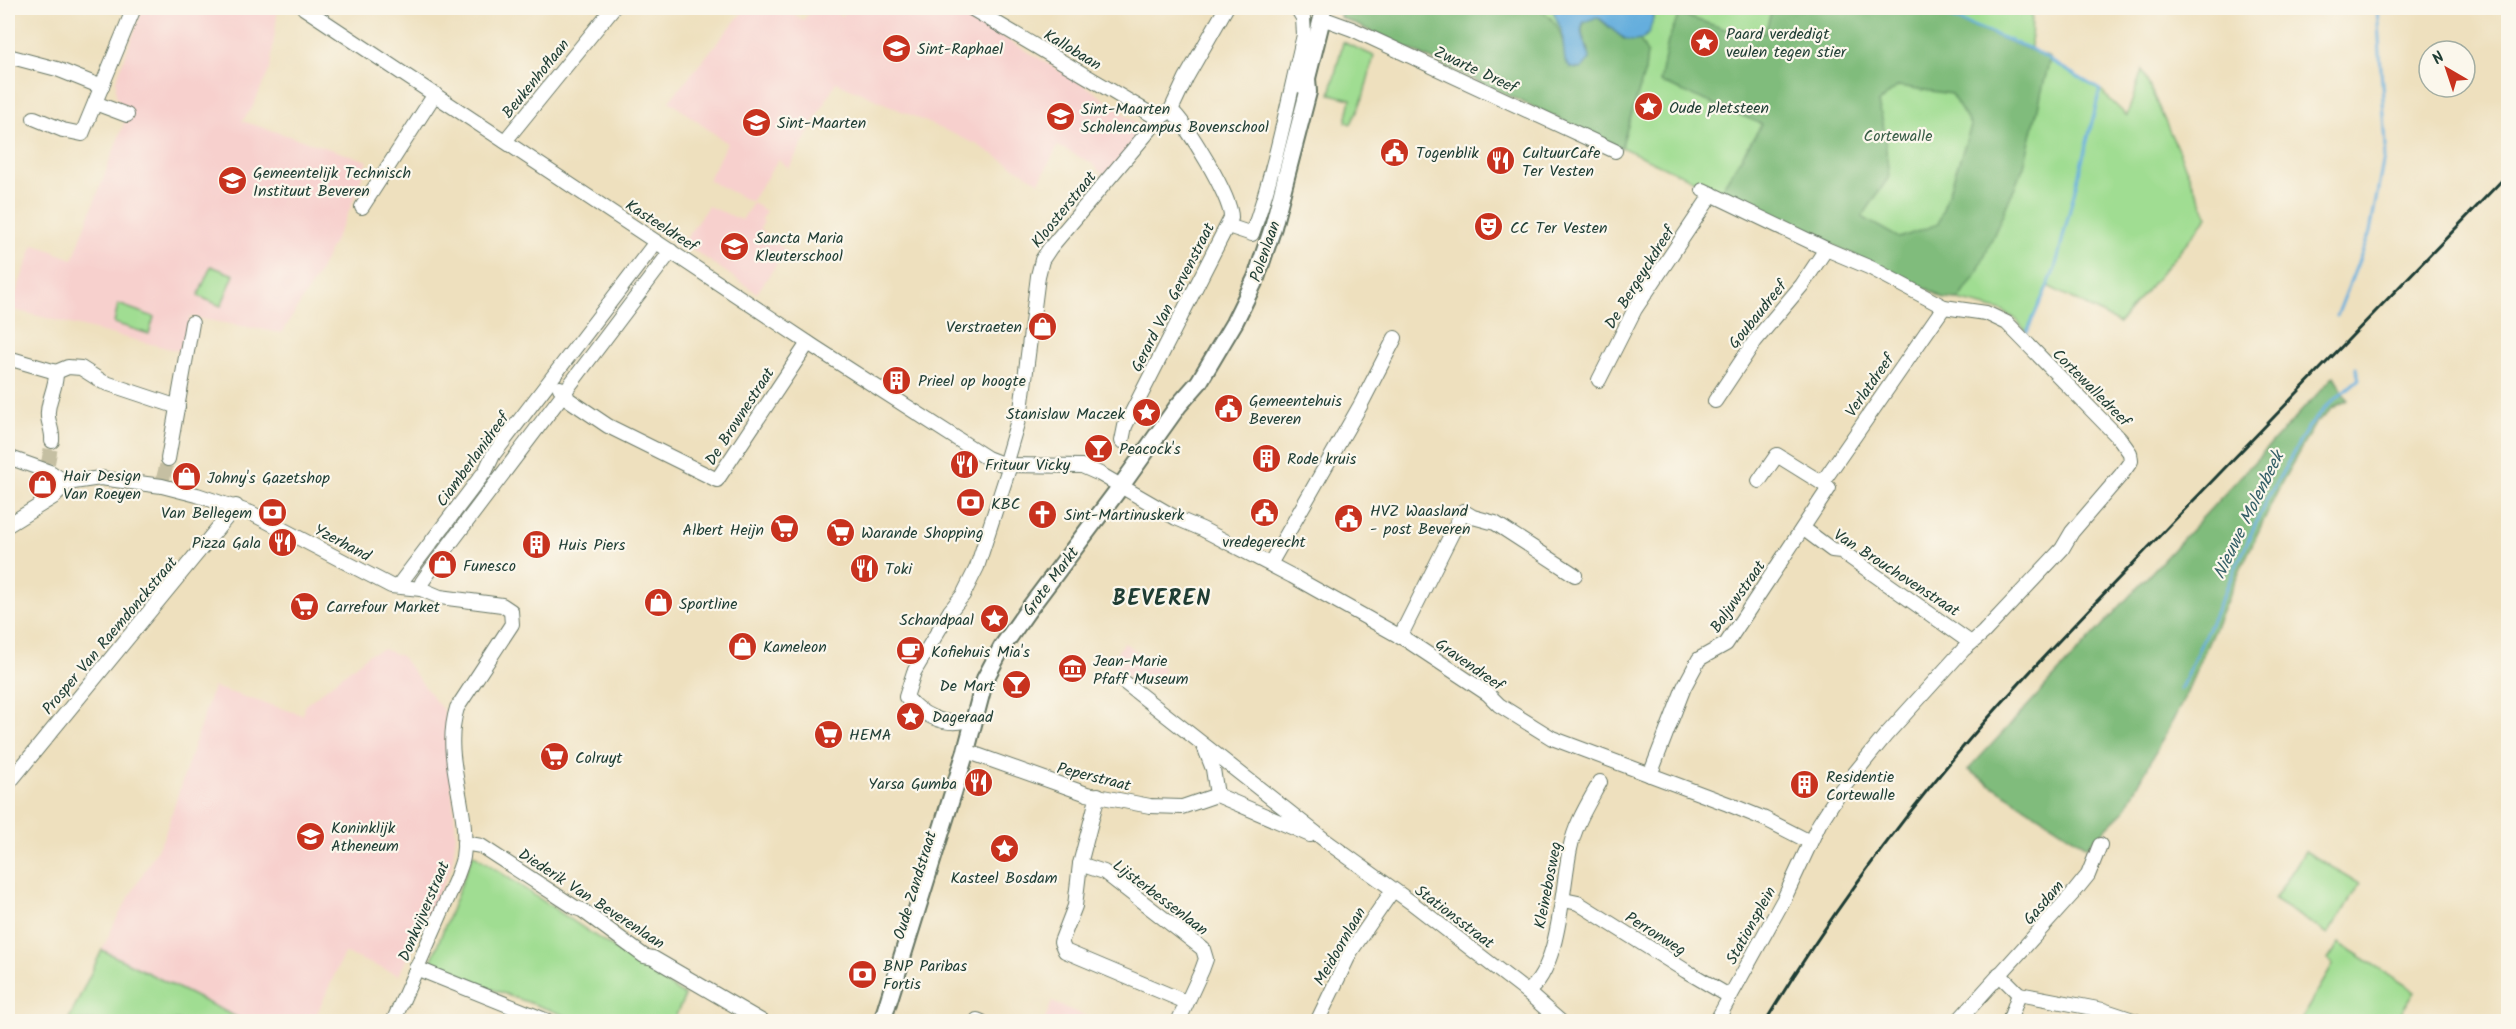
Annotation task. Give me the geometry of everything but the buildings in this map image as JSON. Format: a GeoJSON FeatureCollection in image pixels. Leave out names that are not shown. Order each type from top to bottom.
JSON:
{"type":"FeatureCollection","features":[{"type":"Feature","properties":{"kind":"main road","name":"Polenlaan"},"geometry":{"type":"LineString","coordinates":[[1122,486],[1178,406],[1243,283],[1273,195],[1299,90],[1307,78],[1324,11]]}},
{"type":"Feature","properties":{"kind":"main road","name":"Grote Markt"},"geometry":{"type":"LineString","coordinates":[[964,746],[965,721],[995,659],[1022,619],[1122,486]]}},
{"type":"Feature","properties":{"kind":"main road","name":"Grote Markt"},"geometry":{"type":"LineString","coordinates":[[964,746],[982,688]]}},
{"type":"Feature","properties":{"kind":"main road","name":"Oude Zandstraat"},"geometry":{"type":"LineString","coordinates":[[871,1022],[964,746]]}},
{"type":"Feature","properties":{"kind":"main road","name":"Oude Zandstraat"},"geometry":{"type":"LineString","coordinates":[[882,1022],[964,746]]}},
{"type":"Feature","properties":{"kind":"street"},"geometry":{"type":"LineString","coordinates":[[34,118],[63,130],[82,134],[134,8]]}},
{"type":"Feature","properties":{"kind":"street","name":"Kasteeldreef"},"geometry":{"type":"LineString","coordinates":[[304,8],[808,343],[976,452],[1008,465]]}},
{"type":"Feature","properties":{"kind":"street","name":"Beukenhoflaan"},"geometry":{"type":"LineString","coordinates":[[505,141],[613,8]]}},
{"type":"Feature","properties":{"kind":"street","name":"Kallobaan"},"geometry":{"type":"LineString","coordinates":[[971,8],[1160,119]]}},
{"type":"Feature","properties":{"kind":"street","name":"Kloosterstraat"},"geometry":{"type":"LineString","coordinates":[[1008,465],[1021,410],[1042,260],[1160,119],[1171,110],[1186,78],[1226,8]]}},
{"type":"Feature","properties":{"kind":"street","name":"Polenlaan"},"geometry":{"type":"LineString","coordinates":[[1228,226],[1252,234],[1277,151],[1304,35],[1303,18],[1297,8]]}},
{"type":"Feature","properties":{"kind":"street","name":"Zwarte Dreef"},"geometry":{"type":"LineString","coordinates":[[1324,11],[1352,29],[1615,150]]}},
{"type":"Feature","properties":{"kind":"street"},"geometry":{"type":"LineString","coordinates":[[8,56],[57,69],[102,87]]}},
{"type":"Feature","properties":{"kind":"street"},"geometry":{"type":"LineString","coordinates":[[362,207],[435,94]]}},
{"type":"Feature","properties":{"kind":"street"},"geometry":{"type":"LineString","coordinates":[[95,103],[128,115]]}},
{"type":"Feature","properties":{"kind":"street","name":"Gerard Van Gervenstraat"},"geometry":{"type":"LineString","coordinates":[[1122,441],[1125,426],[1228,226],[1231,210],[1225,194],[1182,121],[1171,110]]}},
{"type":"Feature","properties":{"kind":"street","name":"Cortewalledreef"},"geometry":{"type":"LineString","coordinates":[[1707,192],[1871,268],[1944,307],[1986,313],[2007,323],[2120,439],[2130,453],[2131,461],[2121,476],[2079,524],[2062,549],[1971,643],[1869,754],[1841,790],[1810,842]]}},
{"type":"Feature","properties":{"kind":"street","name":"De Bergeyckdreef"},"geometry":{"type":"LineString","coordinates":[[1599,380],[1635,309],[1707,192]]}},
{"type":"Feature","properties":{"kind":"street","name":"Ciamberlanidreef"},"geometry":{"type":"LineString","coordinates":[[398,586],[656,242]]}},
{"type":"Feature","properties":{"kind":"street","name":"Goubaudreef"},"geometry":{"type":"LineString","coordinates":[[1715,400],[1755,341],[1802,285],[1826,249]]}},
{"type":"Feature","properties":{"kind":"street","name":"Ciamberlanidreef"},"geometry":{"type":"LineString","coordinates":[[422,589],[422,582],[434,565],[671,252]]}},
{"type":"Feature","properties":{"kind":"street"},"geometry":{"type":"LineString","coordinates":[[642,261],[650,262],[657,271]]}},
{"type":"Feature","properties":{"kind":"street","name":"Verlatdreef"},"geometry":{"type":"LineString","coordinates":[[1804,529],[1829,488],[1822,483],[1944,307]]}},
{"type":"Feature","properties":{"kind":"street"},"geometry":{"type":"LineString","coordinates":[[168,459],[192,323]]}},
{"type":"Feature","properties":{"kind":"street"},"geometry":{"type":"LineString","coordinates":[[1270,564],[1395,338]]}},
{"type":"Feature","properties":{"kind":"street","name":"De Brownestraat"},"geometry":{"type":"LineString","coordinates":[[565,392],[568,399],[608,426],[717,480],[808,343]]}},
{"type":"Feature","properties":{"kind":"street"},"geometry":{"type":"LineString","coordinates":[[8,358],[56,372],[68,367],[81,368],[103,382],[178,407]]}},
{"type":"Feature","properties":{"kind":"street"},"geometry":{"type":"LineString","coordinates":[[52,441],[52,426],[48,416],[56,372]]}},
{"type":"Feature","properties":{"kind":"street"},"geometry":{"type":"LineString","coordinates":[[551,381],[565,392]]}},
{"type":"Feature","properties":{"kind":"street"},"geometry":{"type":"LineString","coordinates":[[1759,481],[1777,455],[1822,483]]}},
{"type":"Feature","properties":{"kind":"street"},"geometry":{"type":"LineString","coordinates":[[8,457],[47,466],[67,483],[55,496],[8,525]]}},
{"type":"Feature","properties":{"kind":"street"},"geometry":{"type":"LineString","coordinates":[[965,721],[946,722],[921,712],[906,697],[914,672],[950,610],[963,595],[977,567],[1008,465],[1082,466],[1122,486]]}},
{"type":"Feature","properties":{"kind":"street","name":"Yzerhand"},"geometry":{"type":"LineString","coordinates":[[67,483],[100,478],[163,482],[236,506],[391,586],[422,589],[433,596],[502,605],[511,612]]}},
{"type":"Feature","properties":{"kind":"street","name":"Gravendreef"},"geometry":{"type":"LineString","coordinates":[[1122,486],[1187,523],[1270,564],[1400,637],[1488,694],[1499,705],[1552,738],[1765,819],[1810,842]]}},
{"type":"Feature","properties":{"kind":"street","name":"Prosper Van Raemdonckstraat"},"geometry":{"type":"LineString","coordinates":[[8,784],[236,506]]}},
{"type":"Feature","properties":{"kind":"street"},"geometry":{"type":"LineString","coordinates":[[1400,637],[1463,511],[1473,517],[1495,523],[1575,575]]}},
{"type":"Feature","properties":{"kind":"street","name":"Van Brouchovenstraat"},"geometry":{"type":"LineString","coordinates":[[1804,529],[1832,550],[1841,551],[1908,596],[1971,643]]}},
{"type":"Feature","properties":{"kind":"street","name":"Baljuwstraat"},"geometry":{"type":"LineString","coordinates":[[1650,774],[1684,687],[1700,659],[1726,644],[1804,529]]}},
{"type":"Feature","properties":{"kind":"street"},"geometry":{"type":"LineString","coordinates":[[420,557],[424,565],[434,565]]}},
{"type":"Feature","properties":{"kind":"street","name":"Donkvijverstraat"},"geometry":{"type":"LineString","coordinates":[[393,1022],[456,879],[463,857],[463,824],[452,756],[453,722],[457,708],[508,631],[513,617],[511,612]]}},
{"type":"Feature","properties":{"kind":"street","name":"Stationsstraat"},"geometry":{"type":"LineString","coordinates":[[1124,682],[1290,814],[1527,992],[1561,1022]]}},
{"type":"Feature","properties":{"kind":"street"},"geometry":{"type":"LineString","coordinates":[[1203,744],[1212,769],[1217,795]]}},
{"type":"Feature","properties":{"kind":"street","name":"Peperstraat"},"geometry":{"type":"LineString","coordinates":[[964,746],[1040,778],[1098,795],[1165,808],[1201,802],[1217,795]]}},
{"type":"Feature","properties":{"kind":"street","name":"Kleinebosweg"},"geometry":{"type":"LineString","coordinates":[[1527,992],[1545,972],[1564,900],[1574,837],[1580,817],[1600,782]]}},
{"type":"Feature","properties":{"kind":"street"},"geometry":{"type":"LineString","coordinates":[[1098,795],[1080,864],[1075,906],[1061,942],[1065,951],[1186,1002]]}},
{"type":"Feature","properties":{"kind":"street","name":"Stationsstraat"},"geometry":{"type":"LineString","coordinates":[[1217,795],[1290,814]]}},
{"type":"Feature","properties":{"kind":"street","name":"Stationsplein"},"geometry":{"type":"LineString","coordinates":[[1716,1022],[1784,899],[1810,842]]}},
{"type":"Feature","properties":{"kind":"street","name":"Diederik Van Beverenlaan"},"geometry":{"type":"LineString","coordinates":[[464,843],[482,846],[582,910],[644,956],[653,958],[743,1016],[763,1022]]}},
{"type":"Feature","properties":{"kind":"street","name":"Gasdam"},"geometry":{"type":"LineString","coordinates":[[1957,1022],[2088,875],[2100,845]]}},
{"type":"Feature","properties":{"kind":"street","name":"Lijsterbessenlaan"},"geometry":{"type":"LineString","coordinates":[[1080,864],[1104,872],[1189,936],[1203,950],[1206,959],[1178,1022]]}},
{"type":"Feature","properties":{"kind":"street","name":"Meidoornlaan"},"geometry":{"type":"LineString","coordinates":[[1317,1022],[1351,951],[1393,890]]}},
{"type":"Feature","properties":{"kind":"street","name":"Perronweg"},"geometry":{"type":"LineString","coordinates":[[1564,900],[1578,903],[1729,996]]}},
{"type":"Feature","properties":{"kind":"street"},"geometry":{"type":"LineString","coordinates":[[416,968],[550,1022]]}},
{"type":"Feature","properties":{"kind":"street"},"geometry":{"type":"LineString","coordinates":[[1999,974],[2019,994],[2103,1010],[2139,1022]]}},
{"type":"Feature","properties":{"kind":"street"},"geometry":{"type":"LineString","coordinates":[[2009,1022],[2019,994]]}},
{"type":"Feature","properties":{"kind":"street"},"geometry":{"type":"LineString","coordinates":[[977,1022],[977,1020],[982,1022]]}},
{"type":"Feature","properties":{"kind":"shaded area","name":"Gemeentelijk Technisch Instituut Beveren"},"geometry":{"type":"Polygon","coordinates":[[[143,8],[278,8],[270,69],[251,110],[242,121],[368,161],[350,209],[317,276],[282,333],[190,317],[183,352],[10,309],[34,244],[73,259],[127,115],[116,96],[116,80],[143,8]]]}},
{"type":"Feature","properties":{"kind":"shaded area"},"geometry":{"type":"Polygon","coordinates":[[[746,8],[785,8],[803,20],[813,8],[828,8],[841,16],[848,8],[858,11],[860,8],[955,8],[1092,90],[1145,130],[1108,179],[1091,163],[1058,146],[1039,182],[976,144],[836,82],[789,168],[778,160],[751,202],[708,180],[727,143],[669,101],[746,8]]]}},
{"type":"Feature","properties":{"kind":"shaded area","name":"Sancta Maria Kleuterschool"},"geometry":{"type":"Polygon","coordinates":[[[753,203],[766,211],[761,219],[764,222],[760,228],[766,233],[765,236],[786,250],[757,293],[683,243],[708,206],[742,220],[753,203]]]}},
{"type":"Feature","properties":{"kind":"shaded area"},"geometry":{"type":"Polygon","coordinates":[[[1124,643],[1166,669],[1152,685],[1141,676],[1136,683],[1109,663],[1124,643]]]}},
{"type":"Feature","properties":{"kind":"shaded area","name":"Koninklijk Atheneum"},"geometry":{"type":"Polygon","coordinates":[[[383,649],[401,656],[445,713],[456,835],[452,866],[399,975],[344,953],[314,1021],[244,1021],[102,950],[116,920],[164,837],[213,687],[303,715],[304,706],[369,654],[383,649]]]}},
{"type":"Feature","properties":{"kind":"shaded area"},"geometry":{"type":"Polygon","coordinates":[[[1052,1002],[1097,1021],[1044,1021],[1052,1002]]]}},
{"type":"Feature","properties":{"kind":"green space","name":"Cortewalle"},"geometry":{"type":"Polygon","coordinates":[[[1341,8],[2032,8],[2031,49],[2100,90],[2127,116],[2142,70],[2208,217],[2119,323],[2048,286],[2027,332],[2014,318],[2002,311],[1959,300],[1945,299],[1928,289],[1340,17],[1341,8]]]}},
{"type":"Feature","properties":{"kind":"green space"},"geometry":{"type":"Polygon","coordinates":[[[1341,8],[1539,8],[1553,21],[1561,35],[1571,68],[1581,69],[1589,50],[1582,34],[1583,25],[1590,18],[1597,17],[1624,39],[1640,40],[1647,53],[1645,71],[1621,148],[1340,17],[1341,8]]]}},
{"type":"Feature","properties":{"kind":"green space"},"geometry":{"type":"Polygon","coordinates":[[[1927,8],[2050,58],[2024,166],[1977,273],[1959,300],[1945,299],[1928,289],[1719,193],[1762,124],[1660,82],[1668,41],[1679,14],[1725,29],[1765,33],[1772,9],[1927,8]],[[1898,86],[1878,103],[1883,122],[1889,177],[1862,217],[1899,238],[1938,224],[1971,126],[1951,94],[1898,86]]]}},
{"type":"Feature","properties":{"kind":"green space"},"geometry":{"type":"Polygon","coordinates":[[[1343,42],[1374,56],[1363,98],[1351,124],[1346,122],[1351,99],[1330,94],[1343,42]]]}},
{"type":"Feature","properties":{"kind":"green space"},"geometry":{"type":"Polygon","coordinates":[[[211,266],[234,275],[221,306],[198,296],[211,266]]]}},
{"type":"Feature","properties":{"kind":"green space"},"geometry":{"type":"Polygon","coordinates":[[[118,304],[154,317],[149,334],[114,323],[118,304]]]}},
{"type":"Feature","properties":{"kind":"green space"},"geometry":{"type":"Polygon","coordinates":[[[2334,376],[2348,400],[2333,408],[2315,424],[2283,480],[2181,705],[2124,811],[2087,847],[1968,770],[2334,376]]]}},
{"type":"Feature","properties":{"kind":"green space"},"geometry":{"type":"Polygon","coordinates":[[[2305,851],[2360,884],[2328,934],[2274,900],[2305,851]]]}},
{"type":"Feature","properties":{"kind":"green space"},"geometry":{"type":"Polygon","coordinates":[[[473,854],[685,996],[673,1021],[581,1021],[429,967],[473,854]]]}},
{"type":"Feature","properties":{"kind":"green space"},"geometry":{"type":"Polygon","coordinates":[[[2339,943],[2415,991],[2396,1021],[2300,1021],[2333,965],[2328,960],[2339,943]]]}},
{"type":"Feature","properties":{"kind":"green space"},"geometry":{"type":"Polygon","coordinates":[[[102,950],[244,1021],[68,1021],[102,950]]]}},
{"type":"Feature","properties":{"kind":"water"},"geometry":{"type":"Polygon","coordinates":[[[1552,8],[1656,8],[1649,33],[1635,41],[1622,37],[1597,17],[1584,22],[1581,31],[1590,59],[1581,69],[1571,68],[1565,61],[1562,32],[1552,8]]]}},
{"type":"Feature","properties":{"kind":"waterway"},"geometry":{"type":"LineString","coordinates":[[1927,8],[2031,49],[2100,90],[2055,269],[2027,332]]}},
{"type":"Feature","properties":{"kind":"waterway","name":"Nieuwe Molenbeek"},"geometry":{"type":"LineString","coordinates":[[2337,316],[2370,232],[2386,146],[2377,8]]}},
{"type":"Feature","properties":{"kind":"waterway","name":"Nieuwe Molenbeek"},"geometry":{"type":"LineString","coordinates":[[2180,690],[2266,501],[2307,429],[2325,408],[2359,379],[2356,368]]}},
{"type":"Feature","properties":{"kind":"tunnel"},"geometry":{"type":"LineString","coordinates":[[48,463],[52,441]]}},
{"type":"Feature","properties":{"kind":"tunnel"},"geometry":{"type":"LineString","coordinates":[[163,479],[168,459]]}},
{"type":"Feature","properties":{"kind":"railway"},"geometry":{"type":"LineString","coordinates":[[1765,1022],[1811,949],[1861,877],[1968,741],[2077,622],[2508,174]]}},
{"type":"Feature","properties":{"kind":"place","name":"Paard verdedigt veulen tegen stier"},"geometry":{"type":"Point","coordinates":[1705,42]}},
{"type":"Feature","properties":{"kind":"place","name":"Sint-Raphael"},"geometry":{"type":"Point","coordinates":[896,48]}},
{"type":"Feature","properties":{"kind":"place","name":"Oude pletsteen"},"geometry":{"type":"Point","coordinates":[1648,107]}},
{"type":"Feature","properties":{"kind":"place","name":"Sint-Maarten Scholencampus Bovenschool"},"geometry":{"type":"Point","coordinates":[1060,117]}},
{"type":"Feature","properties":{"kind":"place","name":"Sint-Maarten"},"geometry":{"type":"Point","coordinates":[756,122]}},
{"type":"Feature","properties":{"kind":"place","name":"Togenblik"},"geometry":{"type":"Point","coordinates":[1395,152]}},
{"type":"Feature","properties":{"kind":"place","name":"CultuurCafe Ter Vesten"},"geometry":{"type":"Point","coordinates":[1501,161]}},
{"type":"Feature","properties":{"kind":"place","name":"Gemeentelijk Technisch Instituut Beveren"},"geometry":{"type":"Point","coordinates":[232,181]}},
{"type":"Feature","properties":{"kind":"place","name":"CC Ter Vesten"},"geometry":{"type":"Point","coordinates":[1489,227]}},
{"type":"Feature","properties":{"kind":"place","name":"Sancta Maria Kleuterschool"},"geometry":{"type":"Point","coordinates":[734,246]}},
{"type":"Feature","properties":{"kind":"place","name":"Verstraeten"},"geometry":{"type":"Point","coordinates":[1043,326]}},
{"type":"Feature","properties":{"kind":"place","name":"Prieel op hoogte"},"geometry":{"type":"Point","coordinates":[897,380]}},
{"type":"Feature","properties":{"kind":"place","name":"Gemeentehuis Beveren"},"geometry":{"type":"Point","coordinates":[1228,409]}},
{"type":"Feature","properties":{"kind":"place","name":"Stanislaw Maczek"},"geometry":{"type":"Point","coordinates":[1146,413]}},
{"type":"Feature","properties":{"kind":"place","name":"Peacock's"},"geometry":{"type":"Point","coordinates":[1098,448]}},
{"type":"Feature","properties":{"kind":"place","name":"Rode kruis"},"geometry":{"type":"Point","coordinates":[1266,458]}},
{"type":"Feature","properties":{"kind":"place","name":"Frituur Vicky"},"geometry":{"type":"Point","coordinates":[964,464]}},
{"type":"Feature","properties":{"kind":"place","name":"Johny's Gazetshop"},"geometry":{"type":"Point","coordinates":[186,477]}},
{"type":"Feature","properties":{"kind":"place","name":"Hair Design Van Roeyen"},"geometry":{"type":"Point","coordinates":[42,484]}},
{"type":"Feature","properties":{"kind":"place","name":"KBC"},"geometry":{"type":"Point","coordinates":[970,503]}},
{"type":"Feature","properties":{"kind":"place","name":"Van Bellegem"},"geometry":{"type":"Point","coordinates":[273,512]}},
{"type":"Feature","properties":{"kind":"place","name":"vredegerecht"},"geometry":{"type":"Point","coordinates":[1264,513]}},
{"type":"Feature","properties":{"kind":"place","name":"Sint-Martinuskerk"},"geometry":{"type":"Point","coordinates":[1043,514]}},
{"type":"Feature","properties":{"kind":"place","name":"HVZ Waasland - post Beveren"},"geometry":{"type":"Point","coordinates":[1349,519]}},
{"type":"Feature","properties":{"kind":"place","name":"Albert Heijn"},"geometry":{"type":"Point","coordinates":[785,529]}},
{"type":"Feature","properties":{"kind":"place","name":"Warande Shopping"},"geometry":{"type":"Point","coordinates":[840,532]}},
{"type":"Feature","properties":{"kind":"place","name":"Pizza Gala"},"geometry":{"type":"Point","coordinates":[282,542]}},
{"type":"Feature","properties":{"kind":"place","name":"Huis Piers"},"geometry":{"type":"Point","coordinates":[537,544]}},
{"type":"Feature","properties":{"kind":"place","name":"Funesco"},"geometry":{"type":"Point","coordinates":[442,565]}},
{"type":"Feature","properties":{"kind":"place","name":"Toki"},"geometry":{"type":"Point","coordinates":[864,568]}},
{"type":"Feature","properties":{"kind":"place","name":"Sportline"},"geometry":{"type":"Point","coordinates":[658,603]}},
{"type":"Feature","properties":{"kind":"place","name":"Carrefour Market"},"geometry":{"type":"Point","coordinates":[305,606]}},
{"type":"Feature","properties":{"kind":"place","name":"Schandpaal"},"geometry":{"type":"Point","coordinates":[995,619]}},
{"type":"Feature","properties":{"kind":"place","name":"Kameleon"},"geometry":{"type":"Point","coordinates":[742,646]}},
{"type":"Feature","properties":{"kind":"place","name":"Kofiehuis Mia's"},"geometry":{"type":"Point","coordinates":[910,651]}},
{"type":"Feature","properties":{"kind":"place","name":"Jean-Marie Pfaff Museum"},"geometry":{"type":"Point","coordinates":[1072,669]}},
{"type":"Feature","properties":{"kind":"place","name":"De Mart"},"geometry":{"type":"Point","coordinates":[1016,685]}},
{"type":"Feature","properties":{"kind":"place","name":"Dageraad"},"geometry":{"type":"Point","coordinates":[911,716]}},
{"type":"Feature","properties":{"kind":"place","name":"HEMA"},"geometry":{"type":"Point","coordinates":[828,734]}},
{"type":"Feature","properties":{"kind":"place","name":"Colruyt"},"geometry":{"type":"Point","coordinates":[554,757]}},
{"type":"Feature","properties":{"kind":"place","name":"Yarsa Gumba"},"geometry":{"type":"Point","coordinates":[978,783]}},
{"type":"Feature","properties":{"kind":"place","name":"Residentie Cortewalle"},"geometry":{"type":"Point","coordinates":[1805,785]}},
{"type":"Feature","properties":{"kind":"place","name":"Koninklijk Atheneum"},"geometry":{"type":"Point","coordinates":[310,836]}},
{"type":"Feature","properties":{"kind":"place","name":"Kasteel Bosdam"},"geometry":{"type":"Point","coordinates":[1004,849]}},
{"type":"Feature","properties":{"kind":"place","name":"BNP Paribas Fortis"},"geometry":{"type":"Point","coordinates":[862,974]}},
{"type":"Feature","properties":{"kind":"district","name":"BEVEREN"},"geometry":{"type":"Point","coordinates":[1162,597]}}]}
